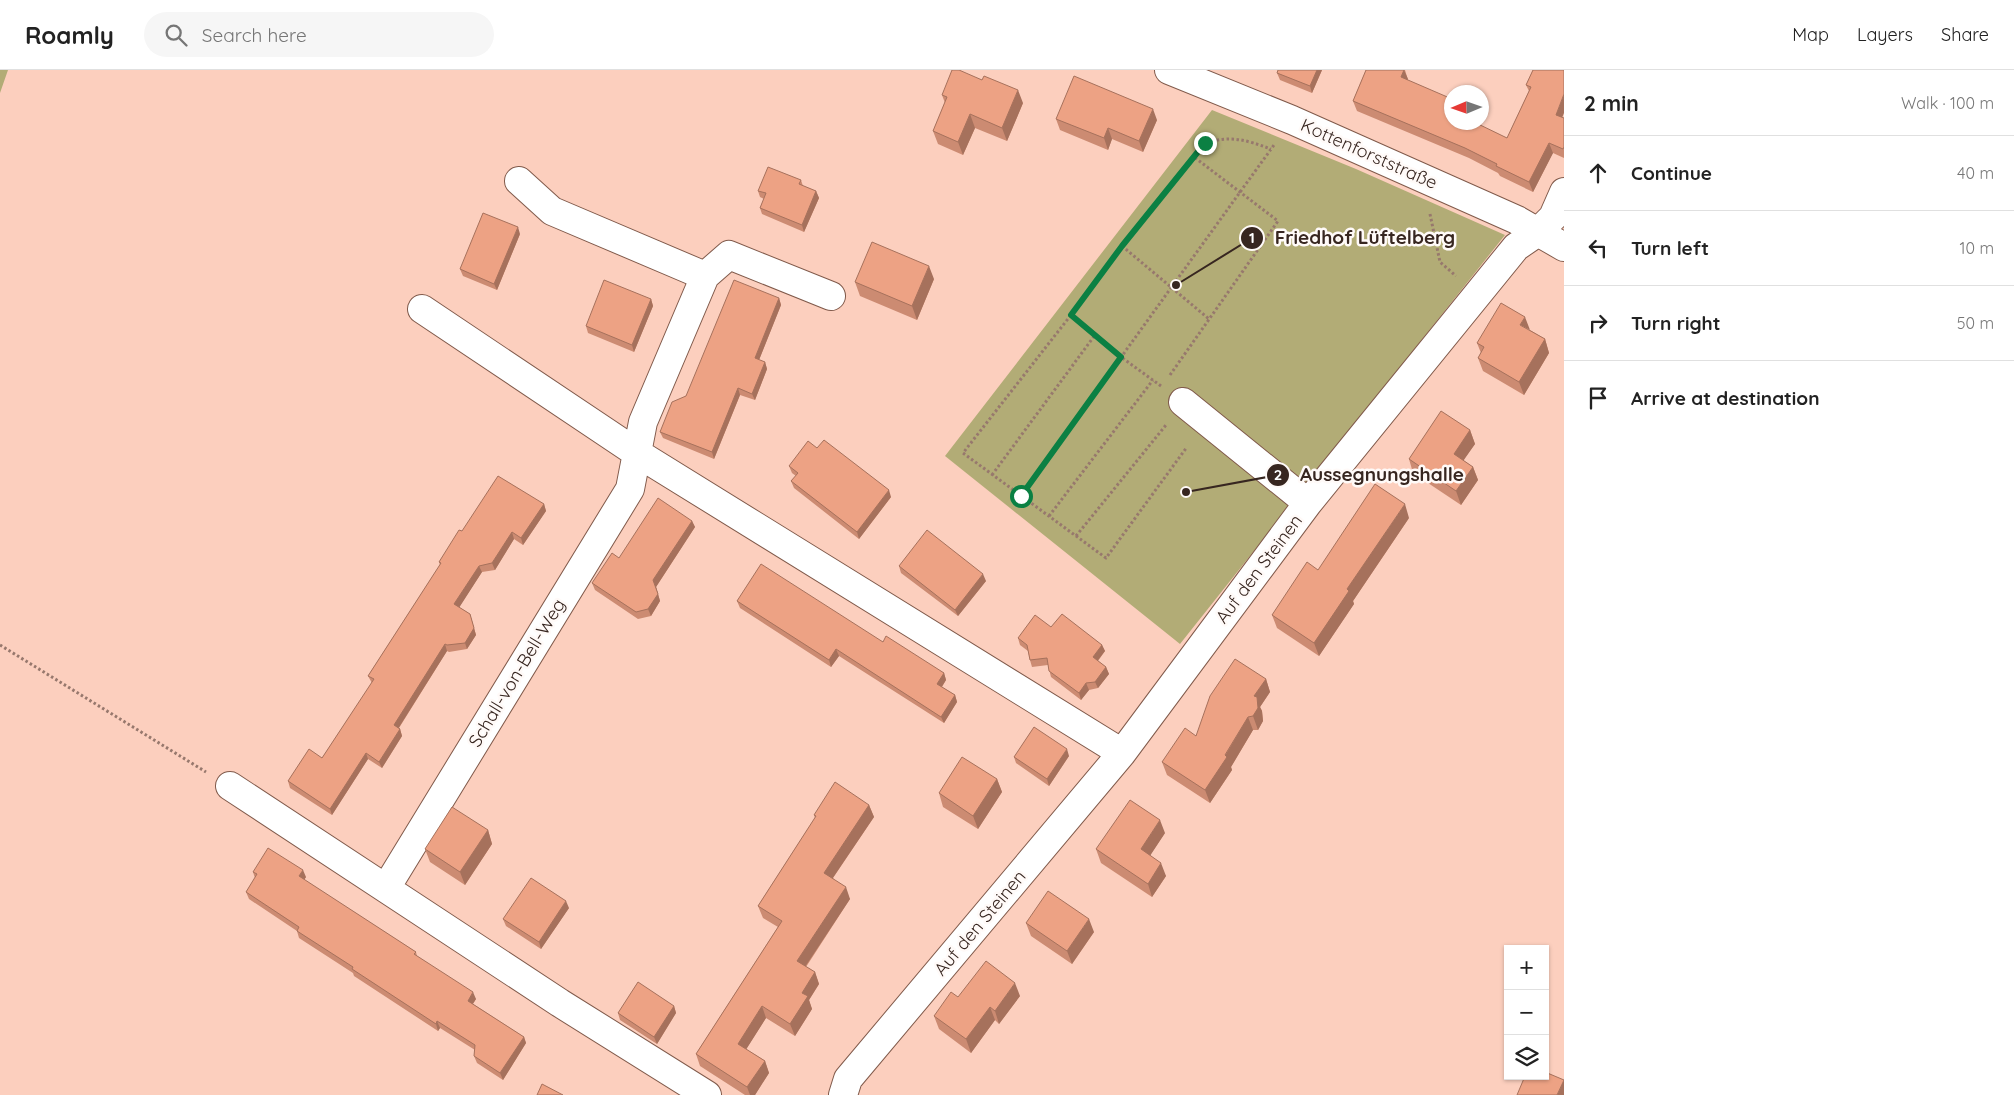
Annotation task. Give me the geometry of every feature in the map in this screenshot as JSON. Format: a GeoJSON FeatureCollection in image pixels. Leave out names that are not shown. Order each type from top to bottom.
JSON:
{"type":"FeatureCollection","features":[{"type":"Feature","properties":{"kind":"street","name":"Kottenforststraße"},"geometry":{"type":"LineString","coordinates":[[1169,70],[1292,120],[1517,220],[1564,247]]}},
{"type":"Feature","properties":{"kind":"street"},"geometry":{"type":"LineString","coordinates":[[519,181],[552,211],[705,276]]}},
{"type":"Feature","properties":{"kind":"street","name":"Auf den Steinen"},"geometry":{"type":"LineString","coordinates":[[843,1095],[848,1079],[1122,753],[1308,503],[1516,247],[1538,232],[1553,217],[1564,192]]}},
{"type":"Feature","properties":{"kind":"street","name":"Schall-von-Bell-Weg"},"geometry":{"type":"LineString","coordinates":[[386,888],[630,489],[643,422],[705,276],[729,255],[831,296]]}},
{"type":"Feature","properties":{"kind":"street"},"geometry":{"type":"LineString","coordinates":[[422,309],[638,453],[1122,753]]}},
{"type":"Feature","properties":{"kind":"street"},"geometry":{"type":"LineString","coordinates":[[1183,402],[1308,503]]}},
{"type":"Feature","properties":{"kind":"street"},"geometry":{"type":"LineString","coordinates":[[230,786],[560,1002],[707,1095]]}},
{"type":"Feature","properties":{"kind":"path"},"geometry":{"type":"LineString","coordinates":[[1021,496],[1292,120]]}},
{"type":"Feature","properties":{"kind":"path"},"geometry":{"type":"LineString","coordinates":[[1188,447],[1106,558],[963,453],[1071,315],[1122,246],[1205,143],[1222,138],[1243,140],[1271,149]]}},
{"type":"Feature","properties":{"kind":"path"},"geometry":{"type":"LineString","coordinates":[[1071,315],[1121,357],[1162,387],[1278,220],[1194,157]]}},
{"type":"Feature","properties":{"kind":"path"},"geometry":{"type":"LineString","coordinates":[[1422,178],[1440,262],[1478,293]]}},
{"type":"Feature","properties":{"kind":"path"},"geometry":{"type":"LineString","coordinates":[[1122,246],[1209,319]]}},
{"type":"Feature","properties":{"kind":"path"},"geometry":{"type":"LineString","coordinates":[[992,475],[1095,335]]}},
{"type":"Feature","properties":{"kind":"path"},"geometry":{"type":"LineString","coordinates":[[1049,516],[1153,380]]}},
{"type":"Feature","properties":{"kind":"path"},"geometry":{"type":"LineString","coordinates":[[1076,536],[1183,402]]}},
{"type":"Feature","properties":{"kind":"path"},"geometry":{"type":"LineString","coordinates":[[0,645],[230,786]]}},
{"type":"Feature","properties":{"kind":"shaded area"},"geometry":{"type":"Polygon","coordinates":[[[0,70],[8,70],[0,93],[0,70]]]}},
{"type":"Feature","properties":{"kind":"shaded area"},"geometry":{"type":"Polygon","coordinates":[[[1212,110],[1356,169],[1505,235],[1180,644],[945,456],[1212,110]]]}},
{"type":"Feature","properties":{"kind":"building"},"geometry":{"type":"Polygon","coordinates":[[[952,70],[959,70],[982,80],[984,76],[1018,90],[1002,128],[970,114],[958,142],[933,131],[947,97],[942,95],[952,70]]]}},
{"type":"Feature","properties":{"kind":"building"},"geometry":{"type":"Polygon","coordinates":[[[1278,70],[1317,70],[1310,86],[1277,73],[1278,70]]]}},
{"type":"Feature","properties":{"kind":"building"},"geometry":{"type":"Polygon","coordinates":[[[1366,70],[1404,70],[1401,77],[1444,96],[1444,130],[1489,129],[1507,138],[1531,87],[1526,85],[1533,70],[1564,70],[1564,94],[1556,115],[1564,118],[1564,147],[1563,149],[1549,143],[1529,182],[1465,148],[1353,101],[1366,70]]]}},
{"type":"Feature","properties":{"kind":"building"},"geometry":{"type":"Polygon","coordinates":[[[1074,76],[1153,109],[1139,141],[1108,128],[1104,138],[1056,119],[1074,76]]]}},
{"type":"Feature","properties":{"kind":"building"},"geometry":{"type":"Polygon","coordinates":[[[768,167],[801,180],[799,184],[816,191],[802,225],[760,208],[766,193],[758,191],[768,167]]]}},
{"type":"Feature","properties":{"kind":"building"},"geometry":{"type":"Polygon","coordinates":[[[483,213],[518,227],[494,284],[460,269],[483,213]]]}},
{"type":"Feature","properties":{"kind":"building"},"geometry":{"type":"Polygon","coordinates":[[[872,242],[929,266],[912,306],[855,282],[872,242]]]}},
{"type":"Feature","properties":{"kind":"building"},"geometry":{"type":"Polygon","coordinates":[[[604,280],[651,299],[632,345],[586,326],[604,280]]]}},
{"type":"Feature","properties":{"kind":"building"},"geometry":{"type":"Polygon","coordinates":[[[734,280],[779,298],[755,358],[765,362],[752,394],[738,388],[712,452],[660,432],[672,402],[686,396],[734,280]]]}},
{"type":"Feature","properties":{"kind":"building"},"geometry":{"type":"Polygon","coordinates":[[[1501,303],[1525,317],[1520,325],[1545,339],[1519,382],[1478,358],[1484,347],[1477,343],[1501,303]]]}},
{"type":"Feature","properties":{"kind":"building"},"geometry":{"type":"Polygon","coordinates":[[[1441,411],[1470,430],[1454,454],[1473,467],[1456,491],[1409,459],[1441,411]]]}},
{"type":"Feature","properties":{"kind":"building"},"geometry":{"type":"Polygon","coordinates":[[[824,440],[889,490],[857,532],[791,481],[798,473],[789,466],[808,441],[817,448],[824,440]]]}},
{"type":"Feature","properties":{"kind":"building"},"geometry":{"type":"Polygon","coordinates":[[[498,476],[544,504],[521,538],[512,532],[492,563],[479,566],[454,604],[470,614],[474,628],[465,643],[445,644],[394,725],[400,729],[379,762],[366,753],[330,809],[288,781],[309,749],[322,758],[374,679],[368,676],[441,563],[439,562],[459,530],[462,531],[498,476]]]}},
{"type":"Feature","properties":{"kind":"building"},"geometry":{"type":"Polygon","coordinates":[[[1375,484],[1405,504],[1347,589],[1349,591],[1314,643],[1272,615],[1307,562],[1318,570],[1375,484]]]}},
{"type":"Feature","properties":{"kind":"building"},"geometry":{"type":"Polygon","coordinates":[[[658,498],[692,521],[653,580],[658,594],[648,609],[636,612],[592,583],[612,553],[619,558],[658,498]]]}},
{"type":"Feature","properties":{"kind":"building"},"geometry":{"type":"Polygon","coordinates":[[[927,530],[983,574],[955,610],[899,566],[927,530]]]}},
{"type":"Feature","properties":{"kind":"building"},"geometry":{"type":"Polygon","coordinates":[[[761,564],[883,642],[886,636],[944,673],[937,684],[955,695],[941,717],[836,649],[829,660],[737,601],[761,564]]]}},
{"type":"Feature","properties":{"kind":"building"},"geometry":{"type":"Polygon","coordinates":[[[1062,614],[1102,645],[1093,657],[1106,667],[1095,682],[1086,683],[1079,693],[1049,671],[1047,658],[1030,660],[1027,645],[1018,638],[1035,615],[1051,627],[1062,614]]]}},
{"type":"Feature","properties":{"kind":"building"},"geometry":{"type":"Polygon","coordinates":[[[1235,659],[1266,679],[1254,696],[1257,697],[1258,708],[1253,716],[1248,717],[1225,755],[1227,757],[1205,790],[1162,762],[1185,728],[1196,736],[1210,696],[1235,659]]]}},
{"type":"Feature","properties":{"kind":"building"},"geometry":{"type":"Polygon","coordinates":[[[1034,727],[1067,749],[1047,779],[1014,757],[1034,727]]]}},
{"type":"Feature","properties":{"kind":"building"},"geometry":{"type":"Polygon","coordinates":[[[962,757],[997,779],[973,816],[939,793],[962,757]]]}},
{"type":"Feature","properties":{"kind":"building"},"geometry":{"type":"Polygon","coordinates":[[[835,782],[869,805],[824,873],[846,887],[797,961],[815,972],[802,993],[808,996],[790,1024],[762,1006],[738,1044],[765,1061],[747,1087],[696,1054],[782,921],[758,906],[816,816],[814,815],[835,782]]]}},
{"type":"Feature","properties":{"kind":"building"},"geometry":{"type":"Polygon","coordinates":[[[1130,800],[1160,820],[1141,849],[1161,863],[1148,884],[1096,849],[1130,800]]]}},
{"type":"Feature","properties":{"kind":"building"},"geometry":{"type":"Polygon","coordinates":[[[452,807],[488,830],[460,872],[425,849],[452,807]]]}},
{"type":"Feature","properties":{"kind":"building"},"geometry":{"type":"Polygon","coordinates":[[[268,848],[303,870],[299,876],[416,952],[414,954],[473,992],[468,1001],[524,1037],[500,1073],[474,1056],[475,1045],[437,1021],[436,1024],[352,969],[353,967],[297,931],[299,927],[246,892],[257,874],[253,872],[268,848]]]}},
{"type":"Feature","properties":{"kind":"building"},"geometry":{"type":"Polygon","coordinates":[[[531,878],[566,901],[539,942],[503,919],[531,878]]]}},
{"type":"Feature","properties":{"kind":"building"},"geometry":{"type":"Polygon","coordinates":[[[1048,891],[1089,919],[1067,951],[1026,923],[1048,891]]]}},
{"type":"Feature","properties":{"kind":"building"},"geometry":{"type":"Polygon","coordinates":[[[986,961],[1015,983],[995,1011],[990,1007],[966,1039],[934,1016],[951,992],[958,997],[986,961]]]}},
{"type":"Feature","properties":{"kind":"building"},"geometry":{"type":"Polygon","coordinates":[[[638,982],[674,1006],[654,1037],[618,1013],[638,982]]]}},
{"type":"Feature","properties":{"kind":"building"},"geometry":{"type":"Polygon","coordinates":[[[1549,1074],[1564,1080],[1557,1095],[1517,1095],[1523,1080],[1549,1080],[1549,1074]]]}},
{"type":"Feature","properties":{"kind":"building"},"geometry":{"type":"Polygon","coordinates":[[[542,1084],[563,1095],[537,1095],[542,1084]]]}},
{"type":"Feature","properties":{"kind":"place","name":"Friedhof Lüftelberg"},"geometry":{"type":"Point","coordinates":[1176,285]}},
{"type":"Feature","properties":{"kind":"place","name":"Aussegnungshalle"},"geometry":{"type":"Point","coordinates":[1186,492]}},
{"type":"Feature","properties":{"kind":"route"},"geometry":{"type":"LineString","coordinates":[[1021,496],[1121,357],[1071,315],[1122,246],[1205,143]]}}]}
